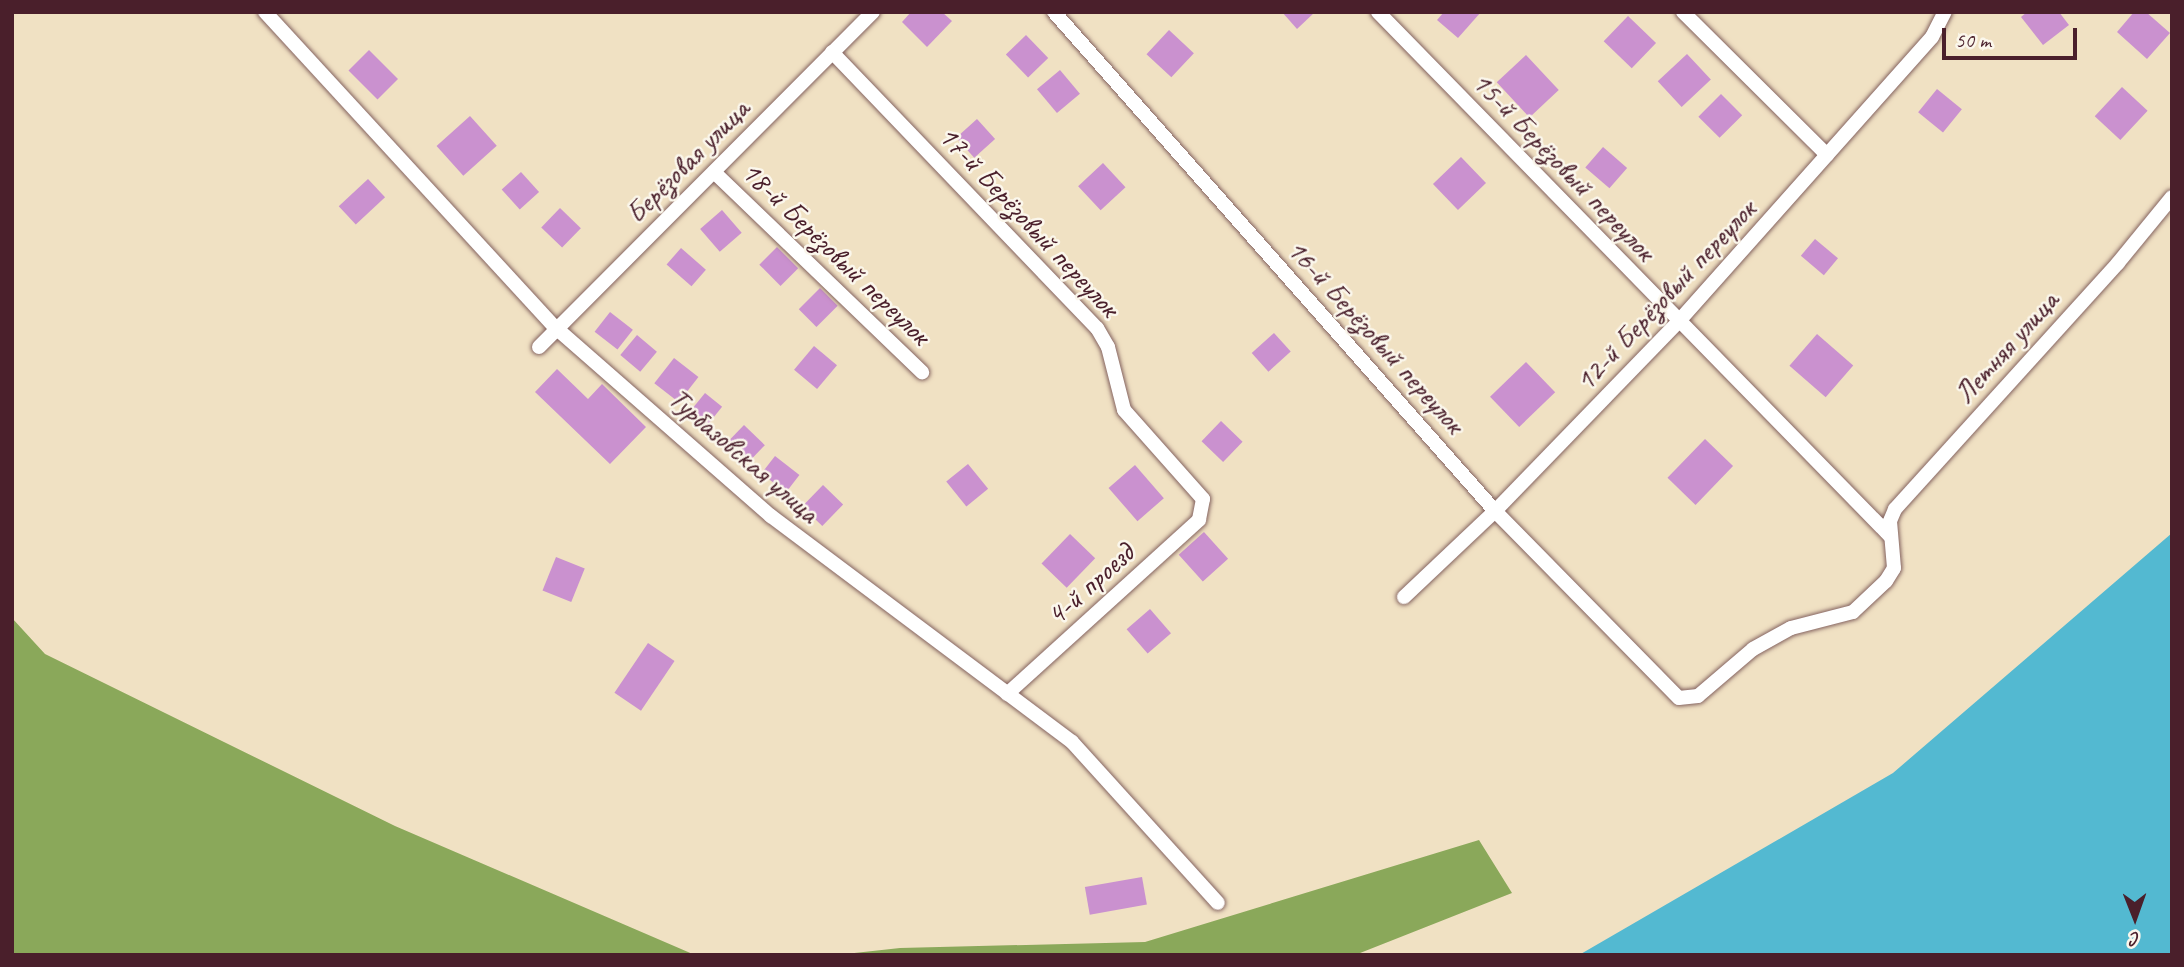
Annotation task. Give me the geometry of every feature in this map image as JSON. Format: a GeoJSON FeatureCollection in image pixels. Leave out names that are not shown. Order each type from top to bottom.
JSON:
{"type":"FeatureCollection","features":[{"type":"Feature","properties":{"kind":"street","name":"Турбазовская улица"},"geometry":{"type":"LineString","coordinates":[[265,12],[556,328],[771,516],[1072,742],[1218,903]]}},
{"type":"Feature","properties":{"kind":"street","name":"Берёзовая улица"},"geometry":{"type":"LineString","coordinates":[[539,347],[873,12]]}},
{"type":"Feature","properties":{"kind":"street","name":"16-й Берёзовый переулок"},"geometry":{"type":"LineString","coordinates":[[1054,12],[1496,511],[1666,688],[1679,698],[1698,696],[1772,637],[1791,628],[1853,612],[1894,568],[1890,536]]}},
{"type":"Feature","properties":{"kind":"street","name":"15-й Берёзовый переулок"},"geometry":{"type":"LineString","coordinates":[[1378,12],[1890,536]]}},
{"type":"Feature","properties":{"kind":"street"},"geometry":{"type":"LineString","coordinates":[[1683,12],[1827,155]]}},
{"type":"Feature","properties":{"kind":"street","name":"12-й Берёзовый переулок"},"geometry":{"type":"LineString","coordinates":[[1404,597],[1496,511],[1679,321],[1932,37],[1945,12]]}},
{"type":"Feature","properties":{"kind":"street","name":"17-й Берёзовый переулок"},"geometry":{"type":"LineString","coordinates":[[832,52],[1097,328],[1108,347],[1124,410],[1203,499],[1204,510]]}},
{"type":"Feature","properties":{"kind":"street","name":"18-й Берёзовый переулок"},"geometry":{"type":"LineString","coordinates":[[714,172],[922,372]]}},
{"type":"Feature","properties":{"kind":"street","name":"Летняя улица"},"geometry":{"type":"LineString","coordinates":[[1890,536],[1895,509],[2118,263],[2172,197]]}},
{"type":"Feature","properties":{"kind":"street","name":"4-й проезд"},"geometry":{"type":"LineString","coordinates":[[1006,694],[1199,520],[1204,510]]}},
{"type":"Feature","properties":{"kind":"green space"},"geometry":{"type":"Polygon","coordinates":[[[12,618],[45,654],[395,826],[695,955],[12,955],[12,618]]]}},
{"type":"Feature","properties":{"kind":"green space"},"geometry":{"type":"Polygon","coordinates":[[[1479,840],[1512,893],[1355,955],[836,955],[900,948],[1145,942],[1479,840]]]}},
{"type":"Feature","properties":{"kind":"water"},"geometry":{"type":"Polygon","coordinates":[[[2172,533],[2172,955],[1579,955],[1893,773],[2172,533]]]}},
{"type":"Feature","properties":{"kind":"building"},"geometry":{"type":"Polygon","coordinates":[[[911,12],[942,12],[952,21],[927,47],[902,22],[911,12]]]}},
{"type":"Feature","properties":{"kind":"building"},"geometry":{"type":"Polygon","coordinates":[[[1282,12],[1315,12],[1297,29],[1282,12]]]}},
{"type":"Feature","properties":{"kind":"building"},"geometry":{"type":"Polygon","coordinates":[[[1444,12],[1481,12],[1458,38],[1437,20],[1444,12]]]}},
{"type":"Feature","properties":{"kind":"building"},"geometry":{"type":"Polygon","coordinates":[[[2027,12],[2059,12],[2069,25],[2043,45],[2021,17],[2027,12]]]}},
{"type":"Feature","properties":{"kind":"building"},"geometry":{"type":"Polygon","coordinates":[[[2134,12],[2146,12],[2170,33],[2147,59],[2117,32],[2134,12]]]}},
{"type":"Feature","properties":{"kind":"building"},"geometry":{"type":"Polygon","coordinates":[[[1628,16],[1656,43],[1632,68],[1604,41],[1628,16]]]}},
{"type":"Feature","properties":{"kind":"building"},"geometry":{"type":"Polygon","coordinates":[[[1169,30],[1194,53],[1171,77],[1146,54],[1169,30]]]}},
{"type":"Feature","properties":{"kind":"building"},"geometry":{"type":"Polygon","coordinates":[[[1026,35],[1048,58],[1028,77],[1006,54],[1026,35]]]}},
{"type":"Feature","properties":{"kind":"building"},"geometry":{"type":"Polygon","coordinates":[[[369,50],[398,79],[377,99],[348,71],[369,50]]]}},
{"type":"Feature","properties":{"kind":"building"},"geometry":{"type":"Polygon","coordinates":[[[1687,54],[1711,80],[1682,107],[1658,81],[1687,54]]]}},
{"type":"Feature","properties":{"kind":"building"},"geometry":{"type":"Polygon","coordinates":[[[1526,55],[1559,90],[1529,117],[1497,82],[1526,55]]]}},
{"type":"Feature","properties":{"kind":"building"},"geometry":{"type":"Polygon","coordinates":[[[1060,70],[1080,94],[1057,113],[1037,89],[1060,70]]]}},
{"type":"Feature","properties":{"kind":"building"},"geometry":{"type":"Polygon","coordinates":[[[2122,87],[2148,111],[2120,140],[2095,116],[2122,87]]]}},
{"type":"Feature","properties":{"kind":"building"},"geometry":{"type":"Polygon","coordinates":[[[1937,89],[1962,109],[1943,132],[1918,112],[1937,89]]]}},
{"type":"Feature","properties":{"kind":"building"},"geometry":{"type":"Polygon","coordinates":[[[1721,94],[1742,115],[1720,138],[1698,117],[1721,94]]]}},
{"type":"Feature","properties":{"kind":"building"},"geometry":{"type":"Polygon","coordinates":[[[470,116],[497,146],[463,176],[437,146],[470,116]]]}},
{"type":"Feature","properties":{"kind":"building"},"geometry":{"type":"Polygon","coordinates":[[[977,119],[995,139],[974,158],[956,138],[977,119]]]}},
{"type":"Feature","properties":{"kind":"building"},"geometry":{"type":"Polygon","coordinates":[[[1603,147],[1627,168],[1609,188],[1585,167],[1603,147]]]}},
{"type":"Feature","properties":{"kind":"building"},"geometry":{"type":"Polygon","coordinates":[[[1461,157],[1486,183],[1458,210],[1433,184],[1461,157]]]}},
{"type":"Feature","properties":{"kind":"building"},"geometry":{"type":"Polygon","coordinates":[[[1103,163],[1126,187],[1101,210],[1078,186],[1103,163]]]}},
{"type":"Feature","properties":{"kind":"building"},"geometry":{"type":"Polygon","coordinates":[[[521,172],[539,192],[520,209],[502,189],[521,172]]]}},
{"type":"Feature","properties":{"kind":"building"},"geometry":{"type":"Polygon","coordinates":[[[368,179],[385,197],[356,225],[339,206],[368,179]]]}},
{"type":"Feature","properties":{"kind":"building"},"geometry":{"type":"Polygon","coordinates":[[[560,208],[581,228],[562,248],[541,227],[560,208]]]}},
{"type":"Feature","properties":{"kind":"building"},"geometry":{"type":"Polygon","coordinates":[[[722,210],[742,233],[720,252],[700,229],[722,210]]]}},
{"type":"Feature","properties":{"kind":"building"},"geometry":{"type":"Polygon","coordinates":[[[1815,239],[1838,258],[1824,275],[1801,256],[1815,239]]]}},
{"type":"Feature","properties":{"kind":"building"},"geometry":{"type":"Polygon","coordinates":[[[777,247],[798,268],[781,286],[759,265],[777,247]]]}},
{"type":"Feature","properties":{"kind":"building"},"geometry":{"type":"Polygon","coordinates":[[[681,248],[706,270],[691,286],[667,265],[681,248]]]}},
{"type":"Feature","properties":{"kind":"building"},"geometry":{"type":"Polygon","coordinates":[[[820,288],[838,306],[816,327],[799,309],[820,288]]]}},
{"type":"Feature","properties":{"kind":"building"},"geometry":{"type":"Polygon","coordinates":[[[610,312],[633,330],[617,350],[595,332],[610,312]]]}},
{"type":"Feature","properties":{"kind":"building"},"geometry":{"type":"Polygon","coordinates":[[[1274,333],[1291,352],[1268,372],[1252,353],[1274,333]]]}},
{"type":"Feature","properties":{"kind":"building"},"geometry":{"type":"Polygon","coordinates":[[[1817,334],[1853,365],[1826,397],[1789,366],[1817,334]]]}},
{"type":"Feature","properties":{"kind":"building"},"geometry":{"type":"Polygon","coordinates":[[[637,335],[657,352],[640,372],[620,355],[637,335]]]}},
{"type":"Feature","properties":{"kind":"building"},"geometry":{"type":"Polygon","coordinates":[[[814,346],[837,365],[817,389],[794,370],[814,346]]]}},
{"type":"Feature","properties":{"kind":"building"},"geometry":{"type":"Polygon","coordinates":[[[674,358],[698,377],[679,402],[654,383],[674,358]]]}},
{"type":"Feature","properties":{"kind":"building"},"geometry":{"type":"Polygon","coordinates":[[[1526,362],[1555,392],[1519,427],[1490,397],[1526,362]]]}},
{"type":"Feature","properties":{"kind":"building"},"geometry":{"type":"Polygon","coordinates":[[[557,369],[588,399],[602,384],[646,427],[610,464],[535,392],[557,369]]]}},
{"type":"Feature","properties":{"kind":"building"},"geometry":{"type":"Polygon","coordinates":[[[705,393],[722,407],[708,424],[691,410],[705,393]]]}},
{"type":"Feature","properties":{"kind":"building"},"geometry":{"type":"Polygon","coordinates":[[[1221,421],[1243,442],[1223,462],[1202,441],[1221,421]]]}},
{"type":"Feature","properties":{"kind":"building"},"geometry":{"type":"Polygon","coordinates":[[[744,425],[765,445],[747,463],[727,443],[744,425]]]}},
{"type":"Feature","properties":{"kind":"building"},"geometry":{"type":"Polygon","coordinates":[[[1705,439],[1733,466],[1696,505],[1667,478],[1705,439]]]}},
{"type":"Feature","properties":{"kind":"building"},"geometry":{"type":"Polygon","coordinates":[[[775,456],[799,475],[786,492],[761,473],[775,456]]]}},
{"type":"Feature","properties":{"kind":"building"},"geometry":{"type":"Polygon","coordinates":[[[968,464],[988,489],[966,506],[946,482],[968,464]]]}},
{"type":"Feature","properties":{"kind":"building"},"geometry":{"type":"Polygon","coordinates":[[[1135,465],[1164,498],[1137,521],[1109,488],[1135,465]]]}},
{"type":"Feature","properties":{"kind":"building"},"geometry":{"type":"Polygon","coordinates":[[[823,485],[843,504],[822,526],[802,507],[823,485]]]}},
{"type":"Feature","properties":{"kind":"building"},"geometry":{"type":"Polygon","coordinates":[[[1204,532],[1228,559],[1203,582],[1179,555],[1204,532]]]}},
{"type":"Feature","properties":{"kind":"building"},"geometry":{"type":"Polygon","coordinates":[[[1070,534],[1095,558],[1067,588],[1042,563],[1070,534]]]}},
{"type":"Feature","properties":{"kind":"building"},"geometry":{"type":"Polygon","coordinates":[[[556,557],[585,569],[571,602],[543,590],[556,557]]]}},
{"type":"Feature","properties":{"kind":"building"},"geometry":{"type":"Polygon","coordinates":[[[1150,609],[1171,633],[1148,653],[1127,629],[1150,609]]]}},
{"type":"Feature","properties":{"kind":"building"},"geometry":{"type":"Polygon","coordinates":[[[648,643],[675,661],[641,711],[614,693],[648,643]]]}},
{"type":"Feature","properties":{"kind":"building"},"geometry":{"type":"Polygon","coordinates":[[[1142,877],[1147,905],[1090,915],[1085,887],[1142,877]]]}}]}
